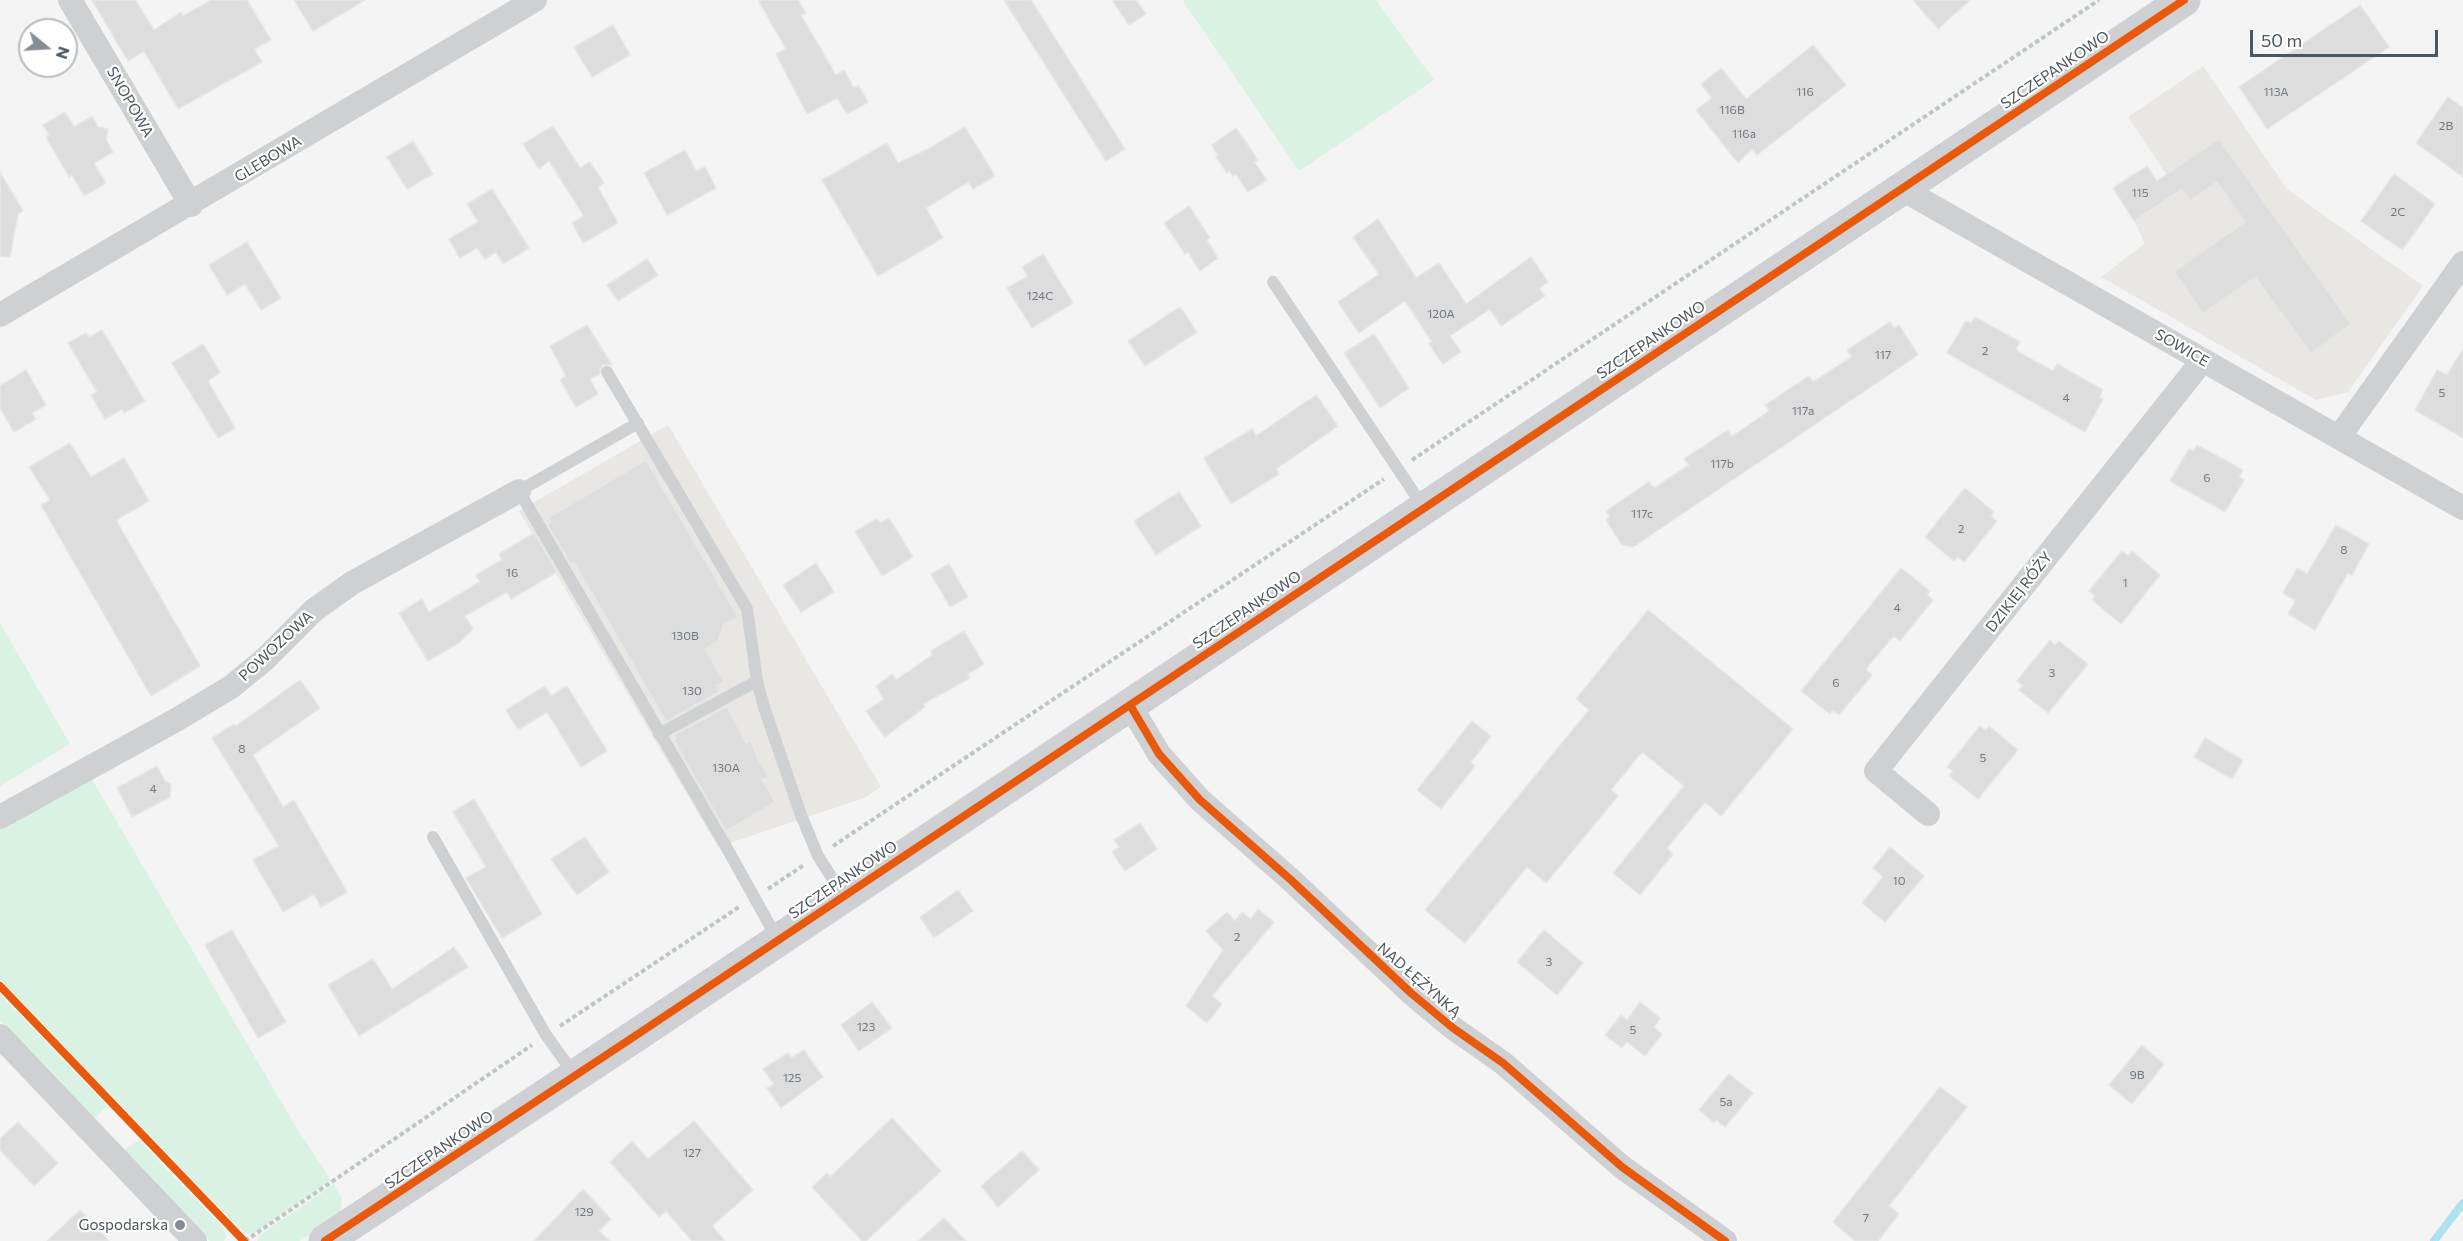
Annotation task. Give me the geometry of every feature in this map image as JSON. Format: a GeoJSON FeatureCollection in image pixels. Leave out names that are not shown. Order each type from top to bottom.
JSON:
{"type":"FeatureCollection","features":[{"type":"Feature","properties":{"kind":"street","name":"SNOPOWA"},"geometry":{"type":"LineString","coordinates":[[70,0],[191,205]]}},
{"type":"Feature","properties":{"kind":"street","name":"GLEBOWA"},"geometry":{"type":"LineString","coordinates":[[0,315],[191,205],[535,0]]}},
{"type":"Feature","properties":{"kind":"street","name":"SZCZEPANKOWO"},"geometry":{"type":"LineString","coordinates":[[325,1241],[2184,0]]}},
{"type":"Feature","properties":{"kind":"street","name":"SOWICE"},"geometry":{"type":"LineString","coordinates":[[1902,189],[2463,508]]}},
{"type":"Feature","properties":{"kind":"street"},"geometry":{"type":"LineString","coordinates":[[2339,437],[2463,263]]}},
{"type":"Feature","properties":{"kind":"street","name":"DZIKIEJ RÓŻY"},"geometry":{"type":"LineString","coordinates":[[1928,814],[1876,771],[2203,360]]}},
{"type":"Feature","properties":{"kind":"street","name":"POWOZOWA"},"geometry":{"type":"LineString","coordinates":[[0,817],[231,687],[264,660],[314,610],[352,583],[519,491]]}},
{"type":"Feature","properties":{"kind":"street","name":"NAD ŁĘŻYNKĄ"},"geometry":{"type":"LineString","coordinates":[[1130,705],[1159,753],[1200,800],[1291,880],[1411,993],[1453,1028],[1503,1063],[1623,1167],[1725,1241]]}},
{"type":"Feature","properties":{"kind":"street"},"geometry":{"type":"LineString","coordinates":[[0,1036],[195,1241]]}},
{"type":"Feature","properties":{"kind":"lane"},"geometry":{"type":"LineString","coordinates":[[1273,282],[1424,508]]}},
{"type":"Feature","properties":{"kind":"lane"},"geometry":{"type":"LineString","coordinates":[[607,372],[747,609],[757,681],[764,707],[801,815],[818,856],[844,896]]}},
{"type":"Feature","properties":{"kind":"lane"},"geometry":{"type":"LineString","coordinates":[[638,423],[519,491],[778,940]]}},
{"type":"Feature","properties":{"kind":"lane"},"geometry":{"type":"LineString","coordinates":[[659,734],[757,681]]}},
{"type":"Feature","properties":{"kind":"lane"},"geometry":{"type":"LineString","coordinates":[[433,837],[546,1035],[575,1075]]}},
{"type":"Feature","properties":{"kind":"path"},"geometry":{"type":"LineString","coordinates":[[245,1241],[546,1035],[1398,470],[2099,0]]}},
{"type":"Feature","properties":{"kind":"shaded area"},"geometry":{"type":"Polygon","coordinates":[[[2203,66],[2287,189],[2423,286],[2348,392],[2316,400],[2101,277],[2145,243],[2134,221],[2178,192],[2128,117],[2203,66]]]}},
{"type":"Feature","properties":{"kind":"shaded area"},"geometry":{"type":"Polygon","coordinates":[[[668,425],[881,787],[864,798],[718,847],[519,511],[668,425]]]}},
{"type":"Feature","properties":{"kind":"green space"},"geometry":{"type":"Polygon","coordinates":[[[1184,0],[1376,0],[1434,80],[1299,171],[1184,0]]]}},
{"type":"Feature","properties":{"kind":"green space"},"geometry":{"type":"Polygon","coordinates":[[[0,623],[70,744],[0,786],[0,623]]]}},
{"type":"Feature","properties":{"kind":"green space"},"geometry":{"type":"Polygon","coordinates":[[[90,776],[296,1127],[331,1180],[252,1234],[244,1233],[0,979],[0,827],[90,776]]]}},
{"type":"Feature","properties":{"kind":"green space"},"geometry":{"type":"Polygon","coordinates":[[[0,994],[107,1106],[94,1119],[0,1020],[0,994]]]}},
{"type":"Feature","properties":{"kind":"green space"},"geometry":{"type":"Polygon","coordinates":[[[139,1140],[224,1229],[226,1237],[224,1241],[210,1241],[124,1151],[139,1140]]]}},
{"type":"Feature","properties":{"kind":"green space"},"geometry":{"type":"Polygon","coordinates":[[[334,1184],[342,1199],[340,1218],[299,1241],[257,1241],[260,1235],[334,1184]]]}},
{"type":"Feature","properties":{"kind":"building"},"geometry":{"type":"Polygon","coordinates":[[[92,0],[135,0],[154,30],[181,12],[183,16],[211,0],[247,0],[271,40],[254,49],[262,62],[178,109],[144,51],[128,61],[92,0]]]}},
{"type":"Feature","properties":{"kind":"building"},"geometry":{"type":"Polygon","coordinates":[[[294,0],[365,0],[313,31],[294,0]]]}},
{"type":"Feature","properties":{"kind":"building"},"geometry":{"type":"Polygon","coordinates":[[[758,0],[798,0],[806,13],[801,15],[836,75],[844,70],[854,88],[858,85],[868,102],[847,114],[837,98],[807,114],[776,54],[786,49],[758,0]]]}},
{"type":"Feature","properties":{"kind":"building"},"geometry":{"type":"Polygon","coordinates":[[[1004,0],[1031,0],[1125,149],[1106,161],[1004,0]]]}},
{"type":"Feature","properties":{"kind":"building"},"geometry":{"type":"Polygon","coordinates":[[[1112,0],[1136,0],[1146,14],[1129,25],[1112,0]]]}},
{"type":"Feature","properties":{"kind":"building"},"geometry":{"type":"Polygon","coordinates":[[[1913,0],[1970,0],[1938,29],[1913,0]]]}},
{"type":"Feature","properties":{"kind":"building"},"geometry":{"type":"Polygon","coordinates":[[[2360,5],[2389,47],[2267,129],[2239,87],[2360,5]]]}},
{"type":"Feature","properties":{"kind":"building"},"geometry":{"type":"Polygon","coordinates":[[[613,25],[630,55],[592,77],[574,47],[613,25]]]}},
{"type":"Feature","properties":{"kind":"building"},"geometry":{"type":"Polygon","coordinates":[[[1813,45],[1846,85],[1757,155],[1752,149],[1738,163],[1696,110],[1712,98],[1701,84],[1721,68],[1746,99],[1813,45]]]}},
{"type":"Feature","properties":{"kind":"building"},"geometry":{"type":"Polygon","coordinates":[[[2448,97],[2463,108],[2463,177],[2416,143],[2448,97]]]}},
{"type":"Feature","properties":{"kind":"building"},"geometry":{"type":"Polygon","coordinates":[[[65,112],[74,127],[92,116],[98,127],[108,129],[106,139],[113,152],[94,163],[106,183],[84,196],[72,175],[69,177],[46,137],[49,135],[43,125],[65,112]]]}},
{"type":"Feature","properties":{"kind":"building"},"geometry":{"type":"Polygon","coordinates":[[[553,126],[580,168],[590,162],[604,183],[598,187],[618,223],[583,243],[572,223],[584,216],[549,161],[539,169],[523,144],[553,126]]]}},
{"type":"Feature","properties":{"kind":"building"},"geometry":{"type":"Polygon","coordinates":[[[965,127],[995,176],[973,189],[968,182],[926,208],[943,238],[878,276],[822,180],[887,143],[898,163],[930,148],[965,127]]]}},
{"type":"Feature","properties":{"kind":"building"},"geometry":{"type":"Polygon","coordinates":[[[1236,128],[1258,160],[1254,162],[1267,180],[1248,192],[1236,174],[1233,176],[1229,171],[1227,173],[1216,157],[1218,155],[1212,145],[1236,128]]]}},
{"type":"Feature","properties":{"kind":"building"},"geometry":{"type":"Polygon","coordinates":[[[2219,139],[2351,324],[2311,353],[2255,277],[2203,313],[2174,272],[2245,222],[2217,182],[2190,200],[2182,189],[2134,221],[2113,188],[2147,166],[2157,181],[2219,139]]]}},
{"type":"Feature","properties":{"kind":"building"},"geometry":{"type":"Polygon","coordinates":[[[413,141],[433,174],[407,189],[387,157],[413,141]]]}},
{"type":"Feature","properties":{"kind":"building"},"geometry":{"type":"Polygon","coordinates":[[[685,150],[696,171],[705,167],[716,188],[667,215],[644,173],[685,150]]]}},
{"type":"Feature","properties":{"kind":"building"},"geometry":{"type":"Polygon","coordinates":[[[0,172],[23,211],[18,214],[10,257],[0,256],[0,172]]]}},
{"type":"Feature","properties":{"kind":"building"},"geometry":{"type":"Polygon","coordinates":[[[2394,174],[2435,204],[2402,250],[2361,221],[2394,174]]]}},
{"type":"Feature","properties":{"kind":"building"},"geometry":{"type":"Polygon","coordinates":[[[492,189],[529,248],[503,264],[496,252],[485,259],[477,248],[460,258],[449,239],[478,222],[467,204],[492,189]]]}},
{"type":"Feature","properties":{"kind":"building"},"geometry":{"type":"Polygon","coordinates":[[[1189,206],[1210,238],[1207,240],[1218,258],[1200,271],[1164,223],[1189,206]]]}},
{"type":"Feature","properties":{"kind":"building"},"geometry":{"type":"Polygon","coordinates":[[[1378,219],[1416,278],[1439,263],[1466,304],[1531,257],[1548,282],[1539,288],[1545,296],[1501,326],[1490,309],[1450,336],[1461,352],[1443,364],[1429,344],[1432,342],[1405,301],[1359,333],[1338,302],[1379,274],[1353,237],[1378,219]]]}},
{"type":"Feature","properties":{"kind":"building"},"geometry":{"type":"Polygon","coordinates":[[[247,242],[281,298],[261,310],[245,284],[227,295],[209,265],[247,242]]]}},
{"type":"Feature","properties":{"kind":"building"},"geometry":{"type":"Polygon","coordinates":[[[1043,254],[1073,303],[1032,328],[1007,288],[1028,276],[1022,267],[1043,254]]]}},
{"type":"Feature","properties":{"kind":"building"},"geometry":{"type":"Polygon","coordinates":[[[647,259],[658,275],[618,301],[607,285],[647,259]]]}},
{"type":"Feature","properties":{"kind":"building"},"geometry":{"type":"Polygon","coordinates":[[[1180,307],[1197,332],[1145,366],[1128,341],[1180,307]]]}},
{"type":"Feature","properties":{"kind":"building"},"geometry":{"type":"Polygon","coordinates":[[[1975,317],[2020,342],[2016,349],[2020,353],[2053,371],[2057,364],[2103,390],[2099,397],[2103,399],[2085,432],[1947,353],[1966,321],[1971,323],[1975,317]]]}},
{"type":"Feature","properties":{"kind":"building"},"geometry":{"type":"Polygon","coordinates":[[[1890,322],[1894,328],[1899,325],[1918,355],[1633,547],[1622,545],[1606,520],[1610,517],[1606,511],[1649,482],[1654,488],[1689,465],[1684,459],[1728,430],[1732,436],[1737,433],[1769,411],[1765,405],[1809,376],[1813,382],[1852,357],[1847,350],[1890,322]]]}},
{"type":"Feature","properties":{"kind":"building"},"geometry":{"type":"Polygon","coordinates":[[[587,325],[612,365],[602,365],[599,374],[590,379],[598,394],[576,407],[560,380],[566,376],[550,346],[587,325]]]}},
{"type":"Feature","properties":{"kind":"building"},"geometry":{"type":"Polygon","coordinates":[[[102,330],[145,401],[124,413],[122,409],[105,419],[91,395],[97,392],[68,343],[86,333],[89,337],[102,330]]]}},
{"type":"Feature","properties":{"kind":"building"},"geometry":{"type":"Polygon","coordinates":[[[1374,334],[1409,388],[1380,408],[1344,353],[1374,334]]]}},
{"type":"Feature","properties":{"kind":"building"},"geometry":{"type":"Polygon","coordinates":[[[203,344],[220,372],[208,381],[235,428],[218,438],[172,363],[203,344]]]}},
{"type":"Feature","properties":{"kind":"building"},"geometry":{"type":"Polygon","coordinates":[[[2463,349],[2463,438],[2415,410],[2437,370],[2447,375],[2463,349]]]}},
{"type":"Feature","properties":{"kind":"building"},"geometry":{"type":"Polygon","coordinates":[[[26,370],[46,405],[32,413],[36,419],[14,432],[0,408],[0,386],[26,370]]]}},
{"type":"Feature","properties":{"kind":"building"},"geometry":{"type":"Polygon","coordinates":[[[1316,395],[1338,426],[1276,469],[1279,474],[1231,504],[1204,458],[1252,429],[1256,436],[1316,395]]]}},
{"type":"Feature","properties":{"kind":"building"},"geometry":{"type":"Polygon","coordinates":[[[70,443],[91,477],[124,458],[149,501],[116,520],[200,666],[151,696],[41,505],[50,500],[29,467],[70,443]]]}},
{"type":"Feature","properties":{"kind":"building"},"geometry":{"type":"Polygon","coordinates":[[[2197,445],[2243,470],[2239,477],[2244,480],[2225,512],[2170,481],[2189,449],[2194,451],[2197,445]]]}},
{"type":"Feature","properties":{"kind":"building"},"geometry":{"type":"Polygon","coordinates":[[[646,460],[738,617],[723,625],[718,641],[705,649],[724,682],[716,686],[719,692],[666,721],[574,562],[571,564],[548,525],[551,523],[548,518],[646,460]]]}},
{"type":"Feature","properties":{"kind":"building"},"geometry":{"type":"Polygon","coordinates":[[[1965,488],[1994,512],[1991,516],[1997,521],[1964,562],[1958,557],[1954,561],[1925,537],[1965,488]]]}},
{"type":"Feature","properties":{"kind":"building"},"geometry":{"type":"Polygon","coordinates":[[[1179,492],[1201,526],[1156,555],[1134,521],[1179,492]]]}},
{"type":"Feature","properties":{"kind":"building"},"geometry":{"type":"Polygon","coordinates":[[[889,518],[913,557],[882,576],[855,531],[877,519],[880,523],[889,518]]]}},
{"type":"Feature","properties":{"kind":"building"},"geometry":{"type":"Polygon","coordinates":[[[2336,525],[2369,544],[2352,575],[2348,573],[2315,630],[2288,614],[2296,601],[2283,593],[2297,568],[2307,574],[2336,525]]]}},
{"type":"Feature","properties":{"kind":"building"},"geometry":{"type":"Polygon","coordinates":[[[534,533],[557,572],[511,599],[507,592],[465,616],[473,629],[460,642],[428,661],[399,613],[422,599],[429,612],[480,582],[476,575],[502,560],[499,554],[534,533]]]}},
{"type":"Feature","properties":{"kind":"building"},"geometry":{"type":"Polygon","coordinates":[[[2122,551],[2128,556],[2132,551],[2160,575],[2121,624],[2092,600],[2095,596],[2089,591],[2122,551]]]}},
{"type":"Feature","properties":{"kind":"building"},"geometry":{"type":"Polygon","coordinates":[[[816,563],[834,592],[801,612],[783,585],[816,563]]]}},
{"type":"Feature","properties":{"kind":"building"},"geometry":{"type":"Polygon","coordinates":[[[949,564],[968,597],[950,607],[931,574],[949,564]]]}},
{"type":"Feature","properties":{"kind":"building"},"geometry":{"type":"Polygon","coordinates":[[[1901,568],[1930,591],[1927,595],[1933,600],[1900,641],[1894,636],[1869,665],[1866,670],[1872,675],[1839,715],[1833,710],[1830,714],[1801,691],[1901,568]]]}},
{"type":"Feature","properties":{"kind":"building"},"geometry":{"type":"Polygon","coordinates":[[[1648,610],[1793,729],[1721,816],[1705,802],[1667,848],[1673,854],[1640,895],[1613,873],[1684,786],[1642,752],[1611,790],[1618,796],[1546,883],[1527,867],[1465,943],[1425,910],[1589,710],[1576,699],[1648,610]]]}},
{"type":"Feature","properties":{"kind":"building"},"geometry":{"type":"Polygon","coordinates":[[[964,631],[984,664],[968,674],[970,678],[923,704],[925,707],[885,737],[866,711],[884,699],[876,686],[892,674],[896,680],[932,655],[931,651],[964,631]]]}},
{"type":"Feature","properties":{"kind":"building"},"geometry":{"type":"Polygon","coordinates":[[[2050,640],[2055,645],[2059,641],[2088,664],[2048,713],[2019,690],[2023,686],[2017,681],[2050,640]]]}},
{"type":"Feature","properties":{"kind":"building"},"geometry":{"type":"Polygon","coordinates":[[[300,680],[320,708],[253,755],[283,807],[294,800],[347,892],[321,907],[314,894],[283,912],[253,860],[279,846],[212,738],[234,724],[236,726],[300,680]]]}},
{"type":"Feature","properties":{"kind":"building"},"geometry":{"type":"Polygon","coordinates":[[[545,686],[551,696],[567,686],[607,751],[581,767],[547,712],[518,730],[506,710],[545,686]]]}},
{"type":"Feature","properties":{"kind":"building"},"geometry":{"type":"Polygon","coordinates":[[[727,707],[746,743],[751,741],[758,760],[769,777],[762,780],[775,802],[726,831],[674,740],[676,738],[674,735],[727,707]]]}},
{"type":"Feature","properties":{"kind":"building"},"geometry":{"type":"Polygon","coordinates":[[[1472,721],[1491,736],[1471,762],[1475,766],[1441,809],[1417,790],[1472,721]]]}},
{"type":"Feature","properties":{"kind":"building"},"geometry":{"type":"Polygon","coordinates":[[[1980,726],[1986,731],[1989,726],[2018,750],[1978,799],[1949,776],[1953,771],[1947,767],[1980,726]]]}},
{"type":"Feature","properties":{"kind":"building"},"geometry":{"type":"Polygon","coordinates":[[[2205,738],[2243,760],[2232,779],[2194,757],[2205,738]]]}},
{"type":"Feature","properties":{"kind":"building"},"geometry":{"type":"Polygon","coordinates":[[[157,766],[165,781],[171,784],[170,797],[132,817],[117,788],[157,766]]]}},
{"type":"Feature","properties":{"kind":"building"},"geometry":{"type":"Polygon","coordinates":[[[474,799],[542,914],[502,938],[466,878],[486,867],[453,812],[474,799]]]}},
{"type":"Feature","properties":{"kind":"building"},"geometry":{"type":"Polygon","coordinates":[[[1140,823],[1157,849],[1125,871],[1112,852],[1119,847],[1114,840],[1140,823]]]}},
{"type":"Feature","properties":{"kind":"building"},"geometry":{"type":"Polygon","coordinates":[[[585,837],[609,872],[577,895],[551,859],[585,837]]]}},
{"type":"Feature","properties":{"kind":"building"},"geometry":{"type":"Polygon","coordinates":[[[1890,847],[1924,876],[1885,922],[1862,903],[1883,877],[1873,868],[1890,847]]]}},
{"type":"Feature","properties":{"kind":"building"},"geometry":{"type":"Polygon","coordinates":[[[958,890],[973,911],[934,938],[920,917],[958,890]]]}},
{"type":"Feature","properties":{"kind":"building"},"geometry":{"type":"Polygon","coordinates":[[[1258,909],[1274,922],[1212,996],[1222,1004],[1207,1023],[1186,1006],[1223,950],[1206,931],[1227,912],[1235,921],[1242,912],[1251,919],[1258,909]]]}},
{"type":"Feature","properties":{"kind":"building"},"geometry":{"type":"Polygon","coordinates":[[[232,930],[286,1022],[258,1038],[205,945],[232,930]]]}},
{"type":"Feature","properties":{"kind":"building"},"geometry":{"type":"Polygon","coordinates":[[[1544,930],[1583,963],[1557,995],[1517,962],[1544,930]]]}},
{"type":"Feature","properties":{"kind":"building"},"geometry":{"type":"Polygon","coordinates":[[[454,947],[468,967],[359,1036],[328,985],[373,959],[392,989],[454,947]]]}},
{"type":"Feature","properties":{"kind":"building"},"geometry":{"type":"Polygon","coordinates":[[[872,1002],[892,1028],[859,1051],[841,1025],[872,1002]]]}},
{"type":"Feature","properties":{"kind":"building"},"geometry":{"type":"Polygon","coordinates":[[[1640,1002],[1660,1018],[1654,1027],[1662,1034],[1645,1056],[1627,1042],[1622,1048],[1605,1035],[1621,1015],[1627,1020],[1640,1002]]]}},
{"type":"Feature","properties":{"kind":"building"},"geometry":{"type":"Polygon","coordinates":[[[2142,1045],[2164,1064],[2132,1104],[2109,1085],[2142,1045]]]}},
{"type":"Feature","properties":{"kind":"building"},"geometry":{"type":"Polygon","coordinates":[[[804,1050],[823,1077],[781,1108],[767,1088],[774,1084],[763,1069],[788,1053],[791,1058],[804,1050]]]}},
{"type":"Feature","properties":{"kind":"building"},"geometry":{"type":"Polygon","coordinates":[[[1729,1074],[1753,1093],[1725,1127],[1716,1120],[1714,1123],[1699,1110],[1729,1074]]]}},
{"type":"Feature","properties":{"kind":"building"},"geometry":{"type":"Polygon","coordinates":[[[1940,1087],[1967,1107],[1889,1206],[1899,1214],[1878,1241],[1855,1241],[1833,1222],[1940,1087]]]}},
{"type":"Feature","properties":{"kind":"building"},"geometry":{"type":"Polygon","coordinates":[[[892,1118],[941,1171],[866,1241],[862,1241],[812,1187],[827,1173],[830,1177],[892,1118]]]}},
{"type":"Feature","properties":{"kind":"building"},"geometry":{"type":"Polygon","coordinates":[[[694,1121],[753,1190],[712,1226],[725,1241],[692,1241],[666,1211],[659,1217],[610,1162],[632,1141],[648,1159],[694,1121]]]}},
{"type":"Feature","properties":{"kind":"building"},"geometry":{"type":"Polygon","coordinates":[[[18,1122],[58,1163],[34,1186],[0,1150],[0,1139],[18,1122]]]}},
{"type":"Feature","properties":{"kind":"building"},"geometry":{"type":"Polygon","coordinates":[[[1022,1151],[1039,1170],[998,1207],[981,1186],[1022,1151]]]}},
{"type":"Feature","properties":{"kind":"building"},"geometry":{"type":"Polygon","coordinates":[[[583,1189],[611,1219],[599,1231],[610,1241],[534,1241],[583,1189]]]}},
{"type":"Feature","properties":{"kind":"building"},"geometry":{"type":"Polygon","coordinates":[[[80,1210],[109,1241],[47,1241],[80,1210]]]}},
{"type":"Feature","properties":{"kind":"building"},"geometry":{"type":"Polygon","coordinates":[[[944,1218],[966,1241],[918,1241],[944,1218]]]}},
{"type":"Feature","properties":{"kind":"waterway"},"geometry":{"type":"LineString","coordinates":[[2434,1241],[2463,1203]]}},
{"type":"Feature","properties":{"kind":"cycle path"},"geometry":{"type":"LineString","coordinates":[[325,1241],[2184,0]]}},
{"type":"Feature","properties":{"kind":"cycle path"},"geometry":{"type":"LineString","coordinates":[[1130,705],[1159,754],[1200,800],[1291,880],[1411,993],[1453,1028],[1503,1063],[1622,1167],[1725,1241]]}},
{"type":"Feature","properties":{"kind":"cycle path"},"geometry":{"type":"LineString","coordinates":[[0,986],[244,1241]]}},
{"type":"Feature","properties":{"kind":"place","name":"Gospodarska"},"geometry":{"type":"Point","coordinates":[180,1225]}}]}
